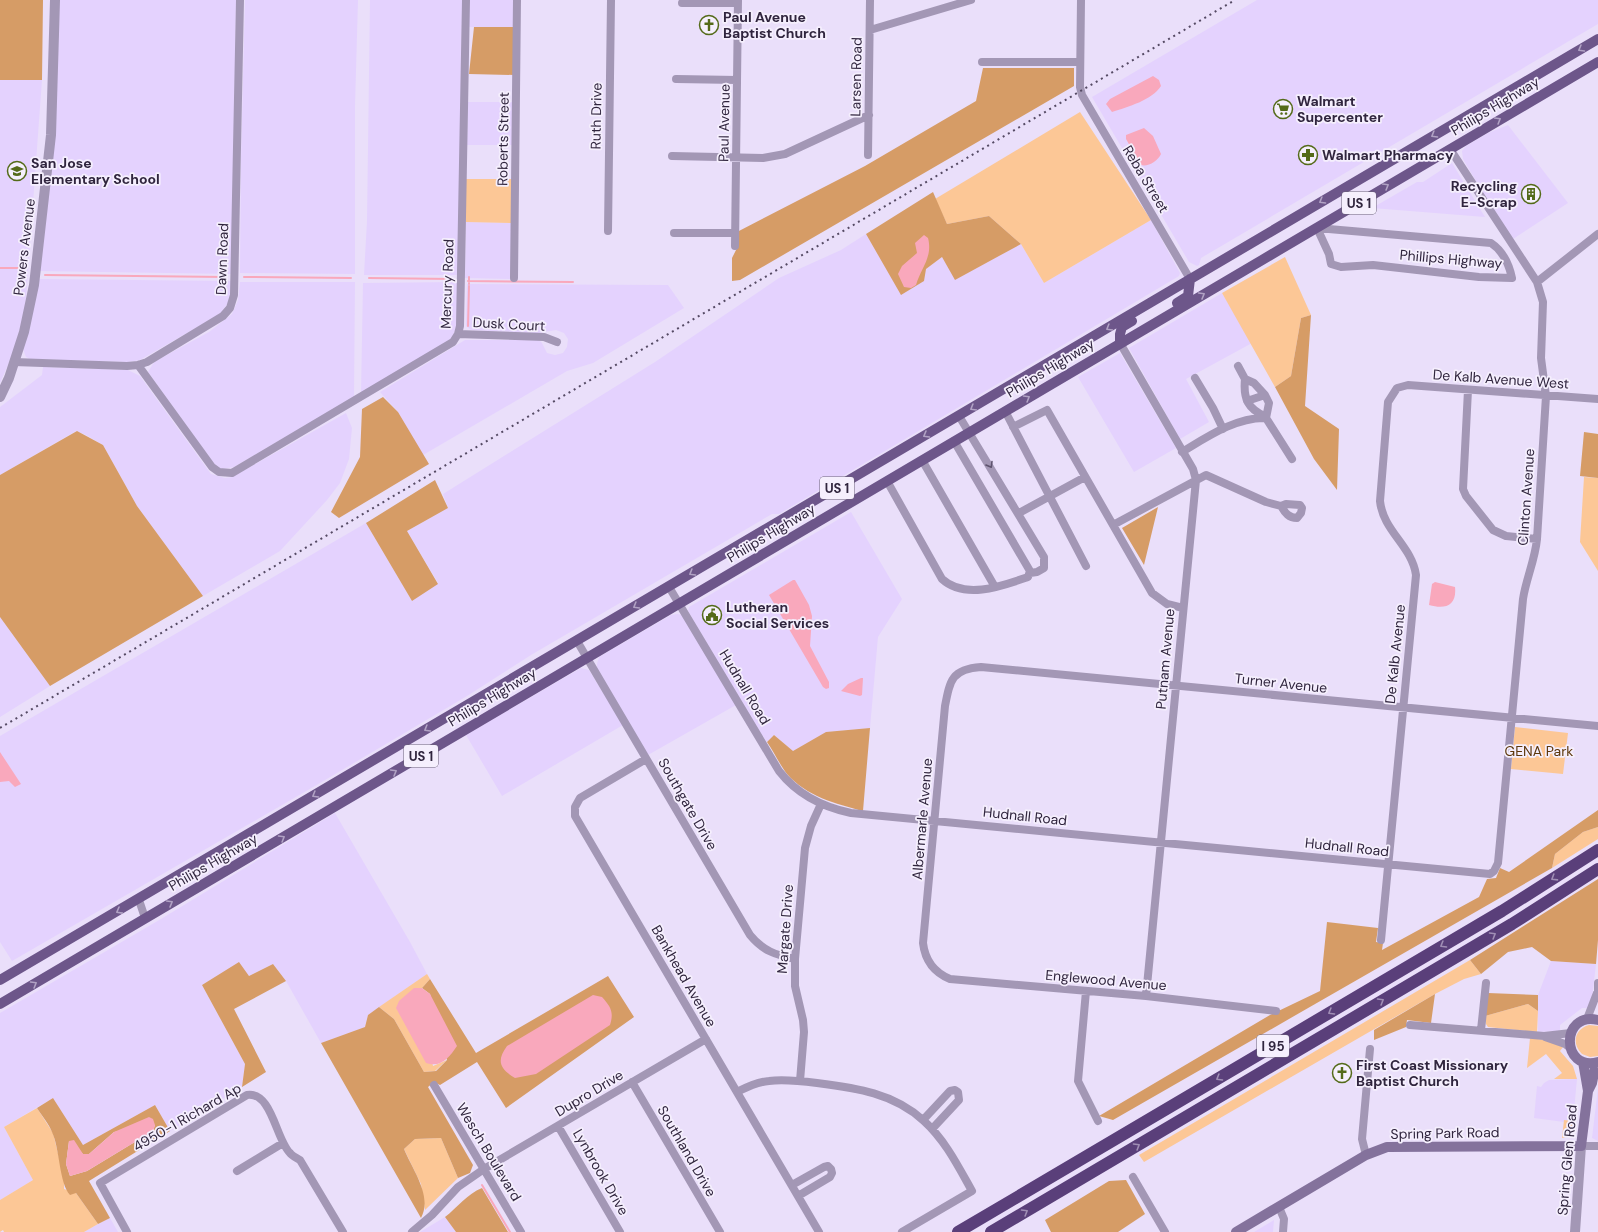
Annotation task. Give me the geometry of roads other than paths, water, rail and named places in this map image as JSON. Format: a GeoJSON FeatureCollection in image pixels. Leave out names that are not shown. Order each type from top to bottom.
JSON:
{"type":"FeatureCollection","features":[{"type":"Feature","properties":{"kind":"highway","name":"I 95"},"geometry":{"type":"LineString","coordinates":[[958,1232],[1502,911],[1598,850]]}},
{"type":"Feature","properties":{"kind":"highway","name":"I 95"},"geometry":{"type":"LineString","coordinates":[[991,1232],[1512,924],[1598,869]]}},
{"type":"Feature","properties":{"kind":"main road","name":"Philips Highway"},"geometry":{"type":"LineString","coordinates":[[0,980],[139,900],[1598,39]]}},
{"type":"Feature","properties":{"kind":"main road","name":"Philips Highway"},"geometry":{"type":"LineString","coordinates":[[0,1004],[1598,62]]}},
{"type":"Feature","properties":{"kind":"main road"},"geometry":{"type":"LineString","coordinates":[[1166,316],[1170,308],[1188,296],[1190,279]]}},
{"type":"Feature","properties":{"kind":"main road"},"geometry":{"type":"LineString","coordinates":[[1120,343],[1122,326],[1141,315],[1146,305]]}},
{"type":"Feature","properties":{"kind":"main road"},"geometry":{"type":"LineString","coordinates":[[1597,1063],[1583,1062],[1577,1058],[1570,1048],[1571,1033],[1576,1025],[1587,1019],[1598,1020]]}},
{"type":"Feature","properties":{"kind":"main road","name":"Spring Glen Road"},"geometry":{"type":"LineString","coordinates":[[1581,1146],[1588,1091],[1583,1062]]}},
{"type":"Feature","properties":{"kind":"main road","name":"Spring Glen Road"},"geometry":{"type":"LineString","coordinates":[[1588,1091],[1592,1083],[1597,1063]]}},
{"type":"Feature","properties":{"kind":"main road","name":"Spring Park Road"},"geometry":{"type":"LineString","coordinates":[[1236,1232],[1366,1155],[1387,1148],[1399,1146],[1581,1146]]}},
{"type":"Feature","properties":{"kind":"street","name":"Powers Avenue"},"geometry":{"type":"LineString","coordinates":[[0,397],[25,329],[34,285],[47,176],[53,97],[55,0]]}},
{"type":"Feature","properties":{"kind":"street","name":"Dawn Road"},"geometry":{"type":"LineString","coordinates":[[14,362],[138,365],[147,362],[223,316],[233,303],[236,236],[240,0]]}},
{"type":"Feature","properties":{"kind":"street","name":"Mercury Road"},"geometry":{"type":"LineString","coordinates":[[138,365],[212,467],[223,473],[232,473],[449,346],[458,334],[460,326],[466,0]]}},
{"type":"Feature","properties":{"kind":"street","name":"Roberts Street"},"geometry":{"type":"LineString","coordinates":[[514,278],[517,0]]}},
{"type":"Feature","properties":{"kind":"street","name":"Ruth Drive"},"geometry":{"type":"LineString","coordinates":[[608,232],[611,0]]}},
{"type":"Feature","properties":{"kind":"street","name":"Larsen Road"},"geometry":{"type":"LineString","coordinates":[[868,155],[870,0]]}},
{"type":"Feature","properties":{"kind":"street"},"geometry":{"type":"LineString","coordinates":[[870,30],[971,0]]}},
{"type":"Feature","properties":{"kind":"street"},"geometry":{"type":"LineString","coordinates":[[982,62],[1080,62],[1081,0]]}},
{"type":"Feature","properties":{"kind":"street"},"geometry":{"type":"LineString","coordinates":[[682,3],[738,2]]}},
{"type":"Feature","properties":{"kind":"street","name":"Paul Avenue"},"geometry":{"type":"LineString","coordinates":[[735,246],[738,2]]}},
{"type":"Feature","properties":{"kind":"street","name":"Reba Street"},"geometry":{"type":"LineString","coordinates":[[1080,62],[1081,91],[1086,104],[1190,279]]}},
{"type":"Feature","properties":{"kind":"street"},"geometry":{"type":"LineString","coordinates":[[676,79],[737,80]]}},
{"type":"Feature","properties":{"kind":"street"},"geometry":{"type":"LineString","coordinates":[[672,156],[763,158],[785,154],[868,115]]}},
{"type":"Feature","properties":{"kind":"street","name":"Clinton Avenue"},"geometry":{"type":"LineString","coordinates":[[1450,149],[1537,282],[1543,302],[1541,358],[1546,396],[1536,552],[1527,576],[1523,599],[1498,863],[1494,871]]}},
{"type":"Feature","properties":{"kind":"street","name":"Phillips Highway"},"geometry":{"type":"LineString","coordinates":[[1317,228],[1491,243],[1501,252],[1510,269],[1512,278],[1373,265],[1341,267],[1331,264],[1329,254],[1317,228]]}},
{"type":"Feature","properties":{"kind":"street"},"geometry":{"type":"LineString","coordinates":[[674,233],[735,232]]}},
{"type":"Feature","properties":{"kind":"street"},"geometry":{"type":"LineString","coordinates":[[1537,282],[1598,234]]}},
{"type":"Feature","properties":{"kind":"street","name":"Dusk Court"},"geometry":{"type":"LineString","coordinates":[[458,334],[545,337],[557,342]]}},
{"type":"Feature","properties":{"kind":"street"},"geometry":{"type":"LineString","coordinates":[[1120,343],[1192,469],[1196,480]]}},
{"type":"Feature","properties":{"kind":"street"},"geometry":{"type":"LineString","coordinates":[[1238,366],[1245,379],[1244,387],[1247,401],[1254,412],[1266,418],[1292,459]]}},
{"type":"Feature","properties":{"kind":"street"},"geometry":{"type":"LineString","coordinates":[[1195,378],[1213,408],[1222,429]]}},
{"type":"Feature","properties":{"kind":"street"},"geometry":{"type":"LineString","coordinates":[[1245,379],[1254,383],[1265,395],[1269,403],[1266,418]]}},
{"type":"Feature","properties":{"kind":"street","name":"De Kalb Avenue West"},"geometry":{"type":"LineString","coordinates":[[1401,386],[1598,399]]}},
{"type":"Feature","properties":{"kind":"street","name":"De Kalb Avenue"},"geometry":{"type":"LineString","coordinates":[[1381,940],[1416,575],[1415,564],[1411,555],[1384,519],[1380,501],[1388,402],[1391,394],[1401,386]]}},
{"type":"Feature","properties":{"kind":"street"},"geometry":{"type":"LineString","coordinates":[[1468,390],[1463,489],[1466,496],[1493,530],[1499,534],[1537,539]]}},
{"type":"Feature","properties":{"kind":"street"},"geometry":{"type":"LineString","coordinates":[[1247,401],[1265,395]]}},
{"type":"Feature","properties":{"kind":"street"},"geometry":{"type":"LineString","coordinates":[[1013,427],[1047,410],[1152,593],[1167,604],[1183,608]]}},
{"type":"Feature","properties":{"kind":"street"},"geometry":{"type":"LineString","coordinates":[[1005,411],[1086,566]]}},
{"type":"Feature","properties":{"kind":"street"},"geometry":{"type":"LineString","coordinates":[[887,481],[942,579],[951,586],[963,589],[995,587],[1028,577],[1030,573],[1037,572],[1044,568],[1044,557],[959,416]]}},
{"type":"Feature","properties":{"kind":"street"},"geometry":{"type":"LineString","coordinates":[[1182,452],[1222,429],[1253,419],[1266,418]]}},
{"type":"Feature","properties":{"kind":"street"},"geometry":{"type":"LineString","coordinates":[[954,441],[1021,554],[1030,573]]}},
{"type":"Feature","properties":{"kind":"street"},"geometry":{"type":"LineString","coordinates":[[922,460],[995,587]]}},
{"type":"Feature","properties":{"kind":"street"},"geometry":{"type":"LineString","coordinates":[[1113,525],[1206,475],[1266,502],[1281,506]]}},
{"type":"Feature","properties":{"kind":"street"},"geometry":{"type":"LineString","coordinates":[[1019,514],[1085,477]]}},
{"type":"Feature","properties":{"kind":"street","name":"Putnam Avenue"},"geometry":{"type":"LineString","coordinates":[[1146,996],[1196,480]]}},
{"type":"Feature","properties":{"kind":"street","name":"Hudnall Road"},"geometry":{"type":"LineString","coordinates":[[669,587],[779,771],[791,785],[821,804],[851,813],[1486,874],[1494,871]]}},
{"type":"Feature","properties":{"kind":"street","name":"Southgate Drive"},"geometry":{"type":"LineString","coordinates":[[577,641],[750,935],[764,950],[773,954],[795,959]]}},
{"type":"Feature","properties":{"kind":"street","name":"Turner Avenue"},"geometry":{"type":"LineString","coordinates":[[962,670],[981,667],[1598,726]]}},
{"type":"Feature","properties":{"kind":"street","name":"Albermarle Avenue"},"geometry":{"type":"LineString","coordinates":[[936,972],[928,960],[923,943],[949,686],[956,674],[962,670]]}},
{"type":"Feature","properties":{"kind":"street","name":"Bankhead Avenue"},"geometry":{"type":"LineString","coordinates":[[646,759],[580,798],[576,802],[574,811],[575,816],[819,1232]]}},
{"type":"Feature","properties":{"kind":"street","name":"Margate Drive"},"geometry":{"type":"LineString","coordinates":[[800,1081],[804,1032],[803,1020],[795,986],[795,959],[805,848],[811,826],[821,804]]}},
{"type":"Feature","properties":{"kind":"street"},"geometry":{"type":"LineString","coordinates":[[139,900],[145,918]]}},
{"type":"Feature","properties":{"kind":"street","name":"Englewood Avenue"},"geometry":{"type":"LineString","coordinates":[[936,972],[950,979],[1146,996],[1276,1011]]}},
{"type":"Feature","properties":{"kind":"street"},"geometry":{"type":"LineString","coordinates":[[1481,1030],[1486,983]]}},
{"type":"Feature","properties":{"kind":"street"},"geometry":{"type":"LineString","coordinates":[[1587,1019],[1598,996],[1598,983]]}},
{"type":"Feature","properties":{"kind":"street"},"geometry":{"type":"LineString","coordinates":[[1086,991],[1078,1081],[1098,1121]]}},
{"type":"Feature","properties":{"kind":"street"},"geometry":{"type":"LineString","coordinates":[[1410,1025],[1544,1036],[1571,1033]]}},
{"type":"Feature","properties":{"kind":"street"},"geometry":{"type":"LineString","coordinates":[[1544,1036],[1565,1044],[1570,1048]]}},
{"type":"Feature","properties":{"kind":"street","name":"Dupro Drive"},"geometry":{"type":"LineString","coordinates":[[412,1232],[426,1221],[458,1187],[484,1169],[706,1039]]}},
{"type":"Feature","properties":{"kind":"street"},"geometry":{"type":"LineString","coordinates":[[1366,1155],[1362,1139],[1370,1049]]}},
{"type":"Feature","properties":{"kind":"street"},"geometry":{"type":"LineString","coordinates":[[737,1092],[755,1084],[768,1081],[800,1081],[849,1087],[876,1093],[902,1105],[923,1120],[932,1129],[949,1152],[972,1191],[902,1232]]}},
{"type":"Feature","properties":{"kind":"street","name":"Southland Drive"},"geometry":{"type":"LineString","coordinates":[[632,1082],[720,1232]]}},
{"type":"Feature","properties":{"kind":"street","name":"Wesch Boulevard"},"geometry":{"type":"LineString","coordinates":[[434,1085],[521,1232]]}},
{"type":"Feature","properties":{"kind":"street"},"geometry":{"type":"LineString","coordinates":[[923,1120],[950,1091],[955,1090],[958,1092],[959,1100],[932,1129]]}},
{"type":"Feature","properties":{"kind":"street","name":"4950-1 Richard Ap"},"geometry":{"type":"LineString","coordinates":[[127,1232],[100,1183],[247,1095],[255,1095],[261,1099],[277,1127],[278,1135],[283,1144],[289,1153],[300,1160],[343,1232]]}},
{"type":"Feature","properties":{"kind":"street","name":"Lynbrook Drive"},"geometry":{"type":"LineString","coordinates":[[558,1126],[620,1232]]}},
{"type":"Feature","properties":{"kind":"street"},"geometry":{"type":"LineString","coordinates":[[237,1171],[283,1144]]}},
{"type":"Feature","properties":{"kind":"street"},"geometry":{"type":"LineString","coordinates":[[1581,1146],[1598,1146]]}},
{"type":"Feature","properties":{"kind":"street","name":"Spring Glen Road"},"geometry":{"type":"LineString","coordinates":[[1575,1232],[1581,1146]]}},
{"type":"Feature","properties":{"kind":"street"},"geometry":{"type":"LineString","coordinates":[[792,1185],[824,1167],[828,1166],[831,1169],[832,1173],[830,1177],[798,1196]]}},
{"type":"Feature","properties":{"kind":"street"},"geometry":{"type":"LineString","coordinates":[[1133,1177],[1165,1232]]}},
{"type":"Feature","properties":{"kind":"street"},"geometry":{"type":"LineString","coordinates":[[1279,1206],[1284,1219],[1283,1232]]}},
{"type":"Feature","properties":{"kind":"waterway"},"geometry":{"type":"LineString","coordinates":[[0,268],[26,268]]}},
{"type":"Feature","properties":{"kind":"waterway"},"geometry":{"type":"LineString","coordinates":[[45,275],[226,277]]}},
{"type":"Feature","properties":{"kind":"waterway"},"geometry":{"type":"LineString","coordinates":[[244,277],[351,278]]}},
{"type":"Feature","properties":{"kind":"waterway"},"geometry":{"type":"LineString","coordinates":[[469,277],[469,284]]}},
{"type":"Feature","properties":{"kind":"waterway"},"geometry":{"type":"LineString","coordinates":[[369,278],[454,279]]}},
{"type":"Feature","properties":{"kind":"waterway"},"geometry":{"type":"LineString","coordinates":[[468,281],[573,282]]}},
{"type":"Feature","properties":{"kind":"waterway"},"geometry":{"type":"LineString","coordinates":[[468,326],[469,286]]}},
{"type":"Feature","properties":{"kind":"waterway"},"geometry":{"type":"LineString","coordinates":[[482,1185],[510,1232]]}},
{"type":"Feature","properties":{"kind":"railway"},"geometry":{"type":"LineString","coordinates":[[0,728],[1235,0]]}},
{"type":"Feature","properties":{"kind":"place","name":"Paul Avenue Baptist Church"},"geometry":{"type":"Point","coordinates":[709,25]}},
{"type":"Feature","properties":{"kind":"place","name":"Walmart Supercenter"},"geometry":{"type":"Point","coordinates":[1283,109]}},
{"type":"Feature","properties":{"kind":"place","name":"Walmart Pharmacy"},"geometry":{"type":"Point","coordinates":[1308,155]}},
{"type":"Feature","properties":{"kind":"place","name":"San Jose Elementary School"},"geometry":{"type":"Point","coordinates":[17,171]}},
{"type":"Feature","properties":{"kind":"place","name":"Recycling E-Scrap"},"geometry":{"type":"Point","coordinates":[1531,194]}},
{"type":"Feature","properties":{"kind":"place","name":"Lutheran Social Services"},"geometry":{"type":"Point","coordinates":[712,615]}},
{"type":"Feature","properties":{"kind":"place","name":"First Coast Missionary Baptist Church"},"geometry":{"type":"Point","coordinates":[1342,1073]}},
{"type":"Feature","properties":{"kind":"park label","name":"GENA Park"},"geometry":{"type":"Point","coordinates":[1539,751]}}]}
